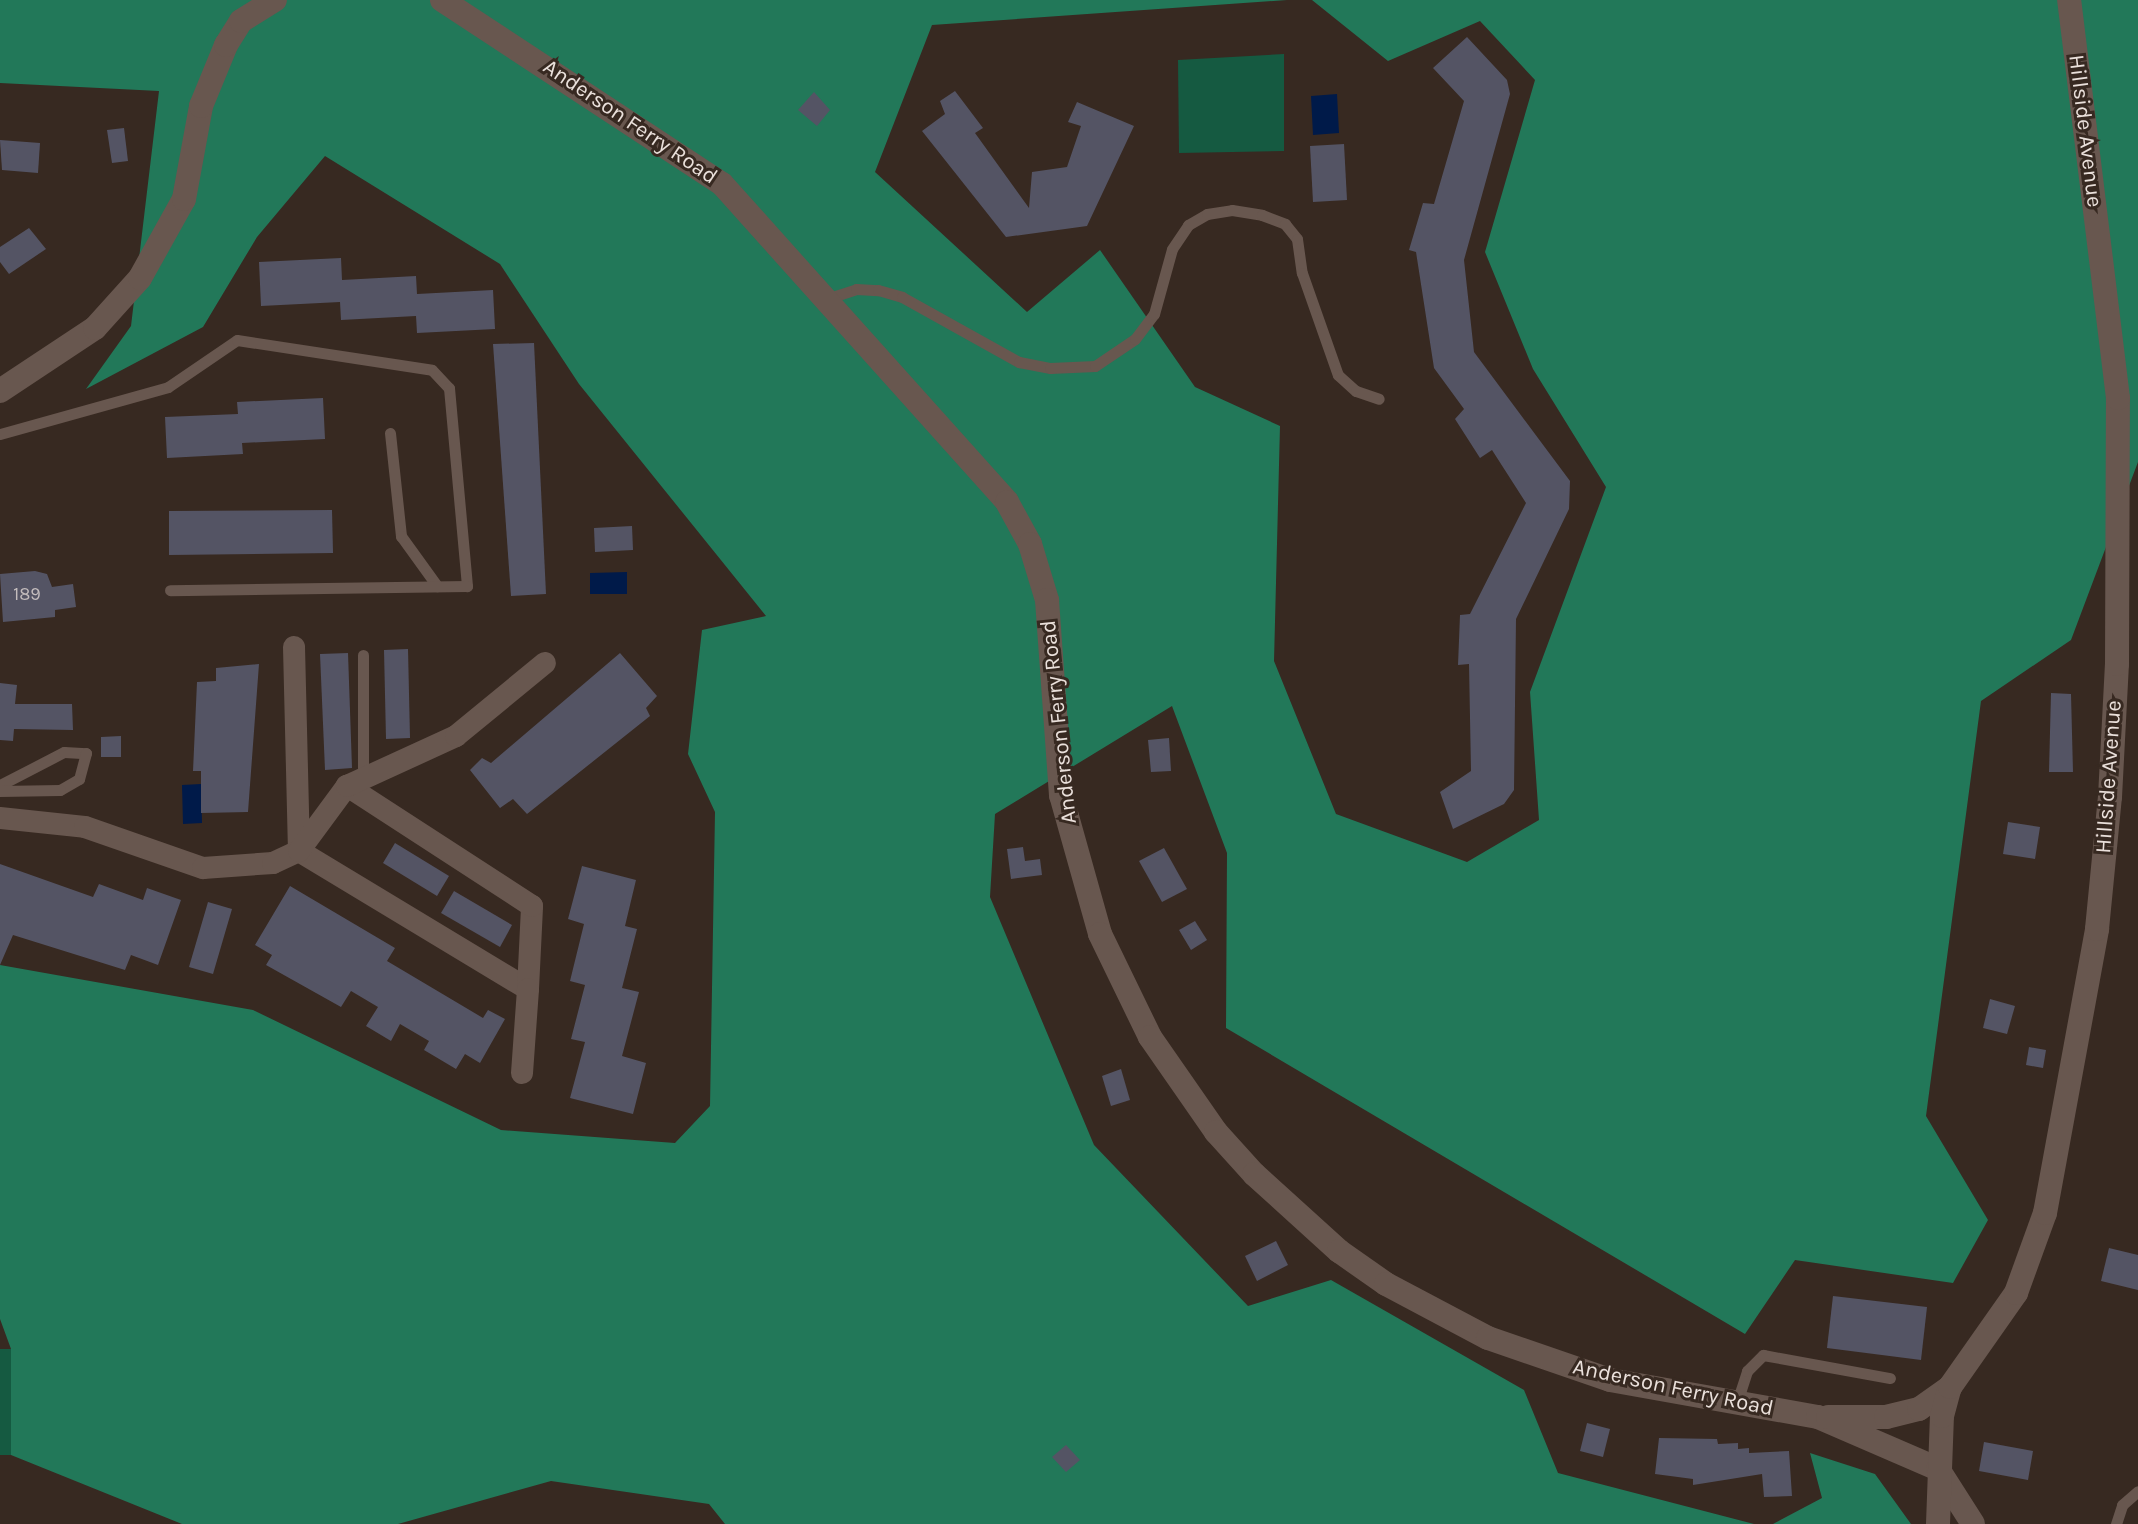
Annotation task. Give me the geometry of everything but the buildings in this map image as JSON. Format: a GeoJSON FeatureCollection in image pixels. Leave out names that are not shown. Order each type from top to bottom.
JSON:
{"type":"FeatureCollection","features":[{"type":"Feature","properties":{"kind":"street"},"geometry":{"type":"LineString","coordinates":[[0,391],[95,328],[140,278],[184,199],[201,106],[226,45],[241,21],[275,0]]}},
{"type":"Feature","properties":{"kind":"street","name":"Anderson Ferry Road"},"geometry":{"type":"LineString","coordinates":[[442,0],[722,184],[1007,502],[1030,544],[1047,600],[1061,795],[1081,879],[1100,934],[1143,1024],[1216,1132],[1254,1174],[1328,1242],[1436,1313],[1541,1360],[1610,1380],[1818,1417],[1938,1469]]}},
{"type":"Feature","properties":{"kind":"street","name":"Hillside Avenue"},"geometry":{"type":"LineString","coordinates":[[1938,1524],[1938,1469],[1950,1387],[2016,1293],[2045,1213],[2097,929],[2110,797],[2119,545],[2118,398],[2069,0]]}},
{"type":"Feature","properties":{"kind":"street"},"geometry":{"type":"LineString","coordinates":[[294,647],[299,851]]}},
{"type":"Feature","properties":{"kind":"street"},"geometry":{"type":"LineString","coordinates":[[0,818],[85,827],[203,868],[273,863],[299,851],[355,782],[456,736],[545,663]]}},
{"type":"Feature","properties":{"kind":"street"},"geometry":{"type":"LineString","coordinates":[[355,782],[532,906],[522,1073]]}},
{"type":"Feature","properties":{"kind":"street"},"geometry":{"type":"LineString","coordinates":[[299,851],[528,989]]}},
{"type":"Feature","properties":{"kind":"street"},"geometry":{"type":"LineString","coordinates":[[1818,1417],[1886,1417],[1919,1409],[1950,1387]]}},
{"type":"Feature","properties":{"kind":"street"},"geometry":{"type":"LineString","coordinates":[[1938,1469],[1973,1524]]}},
{"type":"Feature","properties":{"kind":"lane"},"geometry":{"type":"LineString","coordinates":[[826,299],[856,289],[878,290],[902,297],[1019,362],[1050,368],[1095,366],[1126,347],[1154,314],[1172,249],[1188,225],[1207,214],[1232,210],[1262,215],[1285,224],[1297,239],[1302,273],[1338,375],[1356,391],[1379,399]]}},
{"type":"Feature","properties":{"kind":"lane"},"geometry":{"type":"LineString","coordinates":[[0,434],[168,387],[237,340],[432,370],[449,388],[467,586],[170,590]]}},
{"type":"Feature","properties":{"kind":"lane"},"geometry":{"type":"LineString","coordinates":[[390,433],[401,536],[437,586]]}},
{"type":"Feature","properties":{"kind":"lane"},"geometry":{"type":"LineString","coordinates":[[355,782],[363,655]]}},
{"type":"Feature","properties":{"kind":"lane"},"geometry":{"type":"LineString","coordinates":[[0,785],[64,752],[86,753],[79,779],[60,790],[0,791]]}},
{"type":"Feature","properties":{"kind":"lane"},"geometry":{"type":"LineString","coordinates":[[1737,1403],[1747,1371],[1763,1355],[1890,1378]]}},
{"type":"Feature","properties":{"kind":"lane"},"geometry":{"type":"LineString","coordinates":[[2116,1524],[2122,1505],[2138,1491]]}},
{"type":"Feature","properties":{"kind":"green space"},"geometry":{"type":"Polygon","coordinates":[[[0,0],[1287,0],[932,25],[875,172],[1027,312],[1100,250],[1195,387],[1280,426],[1274,661],[1336,814],[1467,862],[1539,820],[1530,692],[1606,487],[1533,369],[1485,252],[1535,80],[1480,21],[1388,61],[1312,0],[2138,0],[2138,462],[2071,640],[1981,701],[1926,1116],[1988,1220],[1953,1283],[1795,1260],[1745,1334],[1226,1028],[1227,853],[1172,706],[995,814],[990,897],[1094,1145],[1248,1306],[1331,1280],[1524,1390],[1558,1473],[1754,1524],[725,1524],[709,1504],[551,1481],[398,1524],[182,1524],[11,1455],[11,1349],[0,1319],[0,965],[253,1010],[501,1130],[675,1143],[710,1106],[715,812],[688,754],[702,630],[766,616],[579,384],[500,264],[325,156],[257,237],[203,327],[86,389],[131,326],[159,91],[0,83],[0,0]]]}},
{"type":"Feature","properties":{"kind":"green space"},"geometry":{"type":"Polygon","coordinates":[[[1284,54],[1284,151],[1179,153],[1178,60],[1284,54]]]}},
{"type":"Feature","properties":{"kind":"green space"},"geometry":{"type":"Polygon","coordinates":[[[0,1349],[11,1349],[11,1455],[0,1455],[0,1349]]]}},
{"type":"Feature","properties":{"kind":"green space"},"geometry":{"type":"Polygon","coordinates":[[[1810,1453],[1875,1474],[1911,1524],[1773,1524],[1822,1498],[1810,1453]]]}},
{"type":"Feature","properties":{"kind":"water"},"geometry":{"type":"Polygon","coordinates":[[[1337,94],[1339,133],[1313,135],[1311,96],[1337,94]]]}},
{"type":"Feature","properties":{"kind":"water"},"geometry":{"type":"Polygon","coordinates":[[[627,572],[627,594],[590,594],[590,573],[627,572]]]}},
{"type":"Feature","properties":{"kind":"water"},"geometry":{"type":"Polygon","coordinates":[[[201,784],[202,823],[183,824],[182,785],[201,784]]]}}]}
